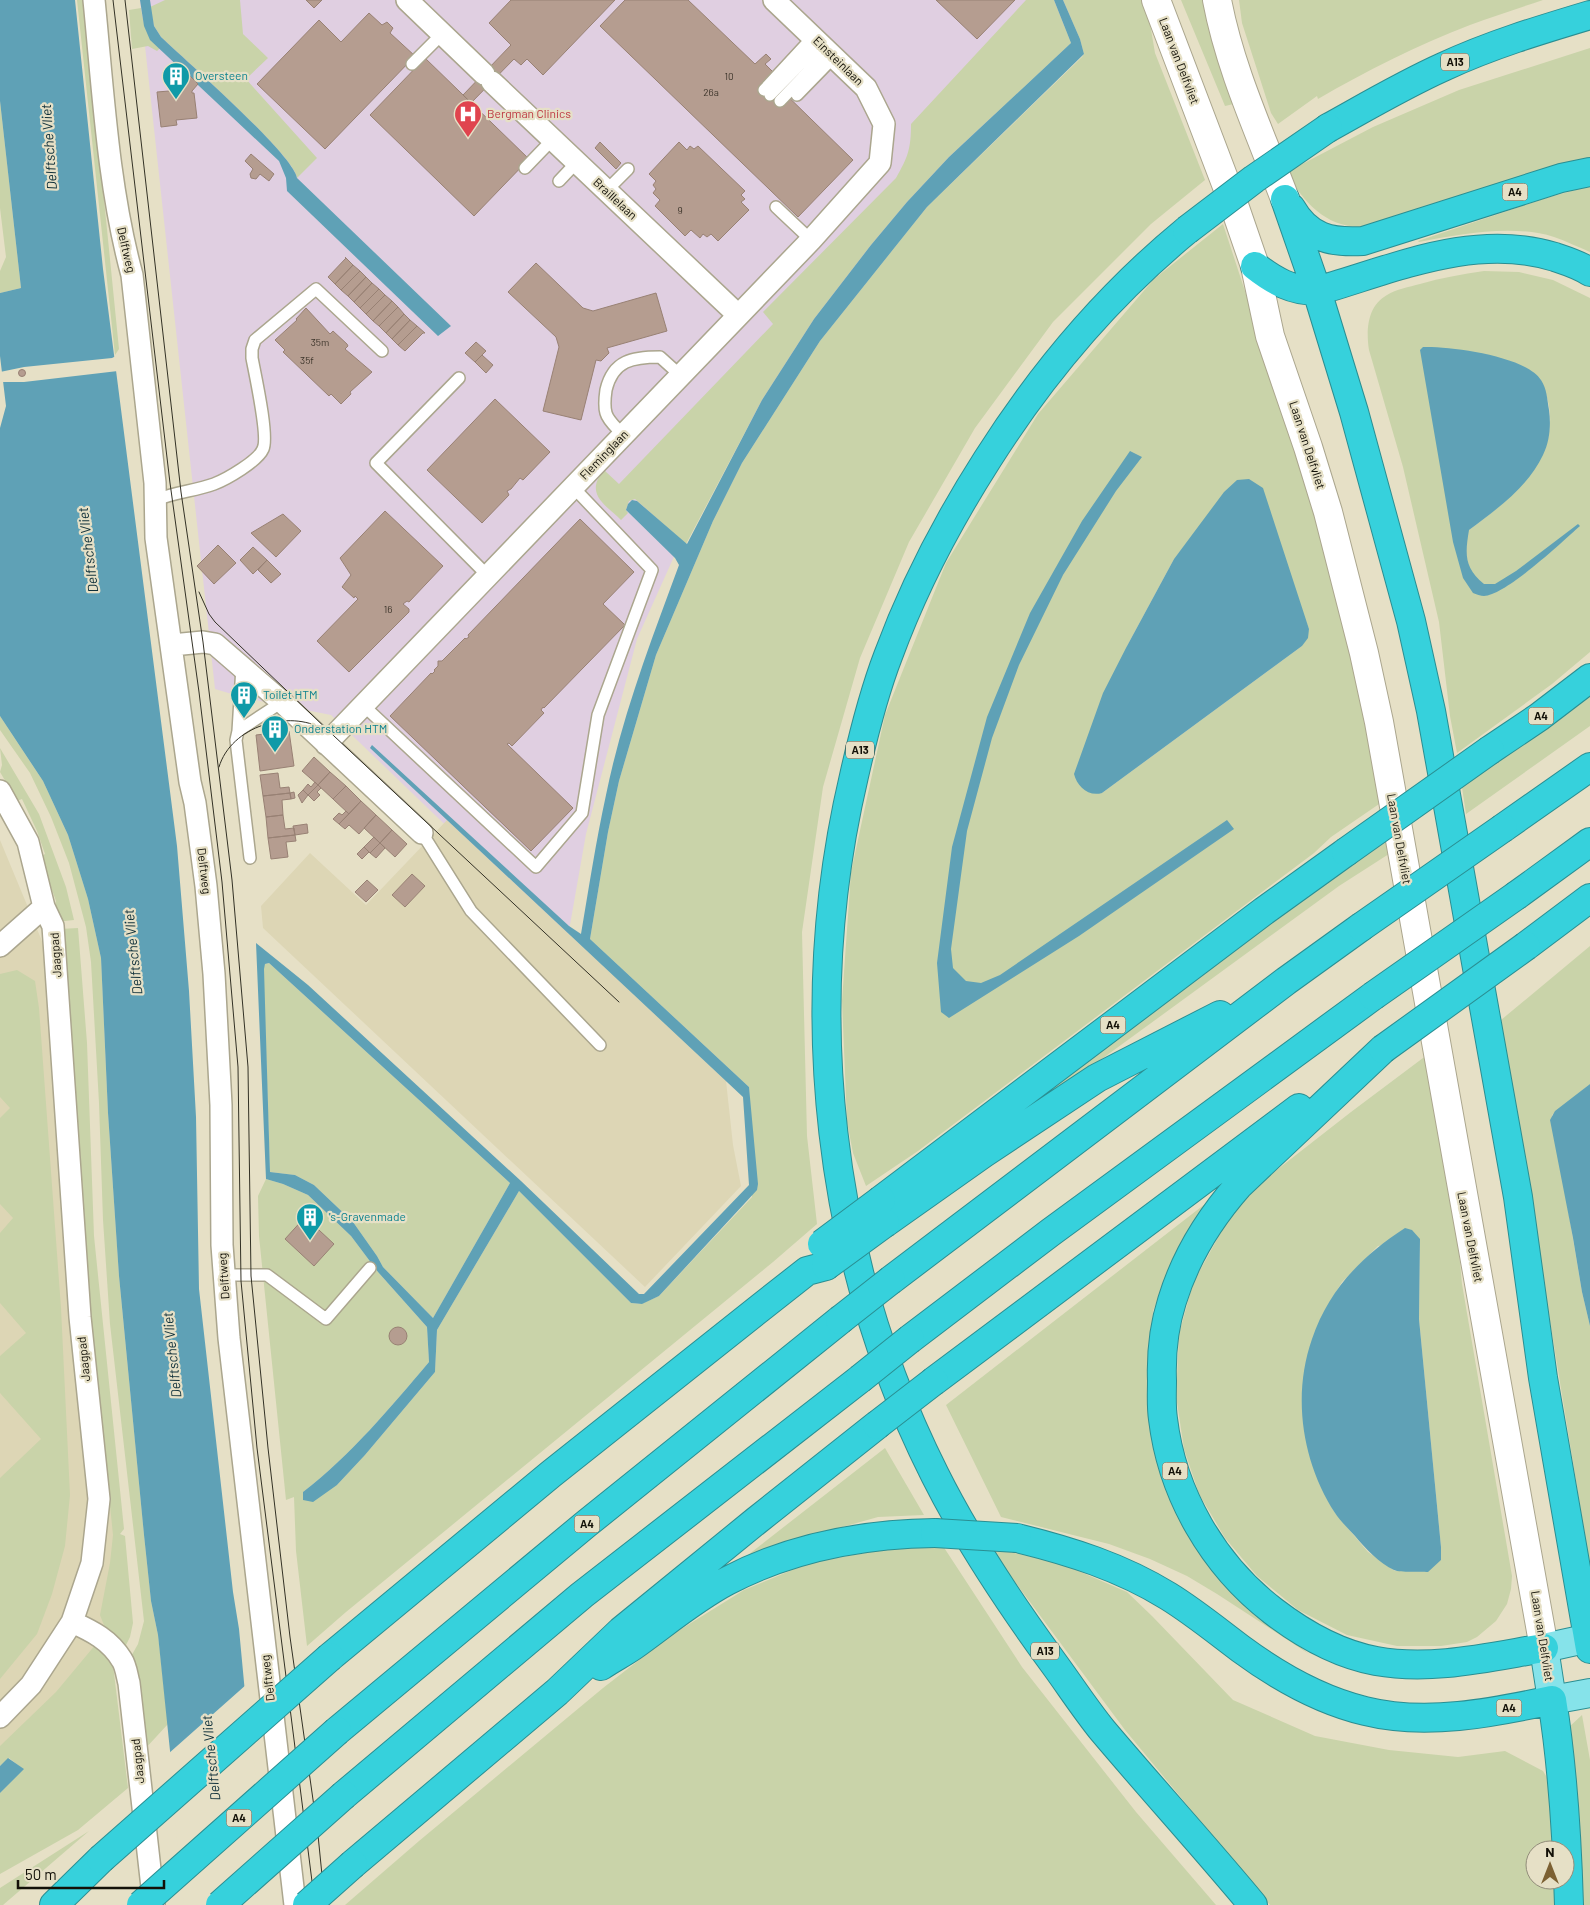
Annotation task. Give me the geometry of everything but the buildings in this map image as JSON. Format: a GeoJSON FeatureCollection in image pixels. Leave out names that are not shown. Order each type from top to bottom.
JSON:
{"type":"FeatureCollection","features":[{"type":"Feature","properties":{"kind":"highway","name":"A13"},"geometry":{"type":"LineString","coordinates":[[1253,1905],[1100,1727],[998,1587],[935,1475],[893,1382],[875,1330],[846,1219],[832,1108],[826,1027],[829,927],[846,806],[863,734],[887,657],[905,614],[942,537],[1013,419],[1070,345],[1132,279],[1187,230],[1254,179],[1328,128],[1444,66],[1531,33],[1590,15]]}},
{"type":"Feature","properties":{"kind":"highway","name":"A4"},"geometry":{"type":"LineString","coordinates":[[1285,198],[1297,219],[1306,228],[1320,236],[1341,242],[1363,241],[1562,178],[1590,172]]}},
{"type":"Feature","properties":{"kind":"highway"},"geometry":{"type":"LineString","coordinates":[[1285,198],[1317,292],[1354,412],[1411,621],[1431,711],[1518,1197],[1543,1378],[1589,1642]]}},
{"type":"Feature","properties":{"kind":"highway"},"geometry":{"type":"LineString","coordinates":[[1255,266],[1272,279],[1288,287],[1317,292],[1431,257],[1485,248],[1514,248],[1540,252],[1590,272]]}},
{"type":"Feature","properties":{"kind":"highway","name":"A4"},"geometry":{"type":"LineString","coordinates":[[54,1905],[101,1859],[330,1657],[552,1474],[818,1260],[1264,911],[1539,717],[1590,678]]}},
{"type":"Feature","properties":{"kind":"highway","name":"A4"},"geometry":{"type":"LineString","coordinates":[[141,1905],[337,1731],[586,1524],[840,1320],[1286,981],[1590,767]]}},
{"type":"Feature","properties":{"kind":"highway"},"geometry":{"type":"LineString","coordinates":[[220,1905],[344,1795],[582,1595],[910,1339],[1097,1197],[1373,996],[1590,842]]}},
{"type":"Feature","properties":{"kind":"highway","name":"A4"},"geometry":{"type":"LineString","coordinates":[[307,1905],[556,1692],[621,1631],[756,1521],[934,1381],[1252,1143],[1590,898]]}},
{"type":"Feature","properties":{"kind":"highway","name":"A4"},"geometry":{"type":"LineString","coordinates":[[883,1211],[984,1153],[1097,1078],[1286,981]]}},
{"type":"Feature","properties":{"kind":"highway","name":"A4"},"geometry":{"type":"LineString","coordinates":[[1383,1049],[1233,1192],[1204,1231],[1184,1270],[1172,1302],[1164,1337],[1162,1365],[1163,1419],[1173,1463],[1184,1497],[1192,1514],[1210,1545],[1225,1565],[1268,1607],[1307,1634],[1334,1648],[1376,1661],[1414,1664],[1458,1662],[1544,1648]]}},
{"type":"Feature","properties":{"kind":"highway","name":"A4"},"geometry":{"type":"LineString","coordinates":[[556,1692],[632,1647],[701,1597],[727,1581],[758,1567],[848,1540],[893,1534],[935,1533],[1017,1538],[1070,1551],[1098,1561],[1147,1583],[1192,1611],[1242,1650],[1300,1688],[1342,1704],[1374,1713],[1427,1718],[1465,1715],[1552,1700]]}},
{"type":"Feature","properties":{"kind":"highway"},"geometry":{"type":"LineString","coordinates":[[1552,1700],[1562,1764],[1568,1850],[1569,1905]]}},
{"type":"Feature","properties":{"kind":"main road","name":"Laan van Delfvliet"},"geometry":{"type":"LineString","coordinates":[[1156,0],[1234,205],[1255,266],[1270,336],[1328,512],[1364,653],[1379,722],[1552,1700]]}},
{"type":"Feature","properties":{"kind":"main road"},"geometry":{"type":"LineString","coordinates":[[1217,0],[1223,33],[1233,63],[1285,198]]}},
{"type":"Feature","properties":{"kind":"main road"},"geometry":{"type":"LineString","coordinates":[[1544,1648],[1589,1642]]}},
{"type":"Feature","properties":{"kind":"main road"},"geometry":{"type":"LineString","coordinates":[[1552,1700],[1590,1693]]}},
{"type":"Feature","properties":{"kind":"street","name":"Delftweg"},"geometry":{"type":"LineString","coordinates":[[94,0],[116,204],[123,242],[132,274],[156,500],[156,538],[203,867],[214,974],[221,1105],[224,1276],[233,1377],[295,1905]]}},
{"type":"Feature","properties":{"kind":"street","name":"Braillelaan"},"geometry":{"type":"LineString","coordinates":[[406,0],[738,315]]}},
{"type":"Feature","properties":{"kind":"street","name":"Einsteinlaan"},"geometry":{"type":"LineString","coordinates":[[774,0],[866,88],[884,124],[880,163]]}},
{"type":"Feature","properties":{"kind":"street","name":"Fleminglaan"},"geometry":{"type":"LineString","coordinates":[[326,744],[810,240],[880,163]]}},
{"type":"Feature","properties":{"kind":"street"},"geometry":{"type":"LineString","coordinates":[[172,645],[203,642],[215,644],[282,702],[422,833]]}},
{"type":"Feature","properties":{"kind":"street","name":"Jaagpad"},"geometry":{"type":"LineString","coordinates":[[0,791],[28,842],[44,907],[53,926],[80,1317],[99,1499],[92,1564],[72,1622],[107,1641],[123,1661],[130,1693],[154,1905]]}},
{"type":"Feature","properties":{"kind":"street"},"geometry":{"type":"LineString","coordinates":[[0,946],[44,907]]}},
{"type":"Feature","properties":{"kind":"street"},"geometry":{"type":"LineString","coordinates":[[0,1717],[31,1685],[72,1622]]}},
{"type":"Feature","properties":{"kind":"lane"},"geometry":{"type":"LineString","coordinates":[[412,64],[442,34]]}},
{"type":"Feature","properties":{"kind":"lane"},"geometry":{"type":"LineString","coordinates":[[824,47],[775,98],[824,47]]}},
{"type":"Feature","properties":{"kind":"lane"},"geometry":{"type":"LineString","coordinates":[[525,168],[552,140]]}},
{"type":"Feature","properties":{"kind":"lane"},"geometry":{"type":"LineString","coordinates":[[558,181],[576,163]]}},
{"type":"Feature","properties":{"kind":"lane"},"geometry":{"type":"LineString","coordinates":[[606,191],[628,169]]}},
{"type":"Feature","properties":{"kind":"lane"},"geometry":{"type":"LineString","coordinates":[[776,207],[810,240]]}},
{"type":"Feature","properties":{"kind":"lane"},"geometry":{"type":"LineString","coordinates":[[156,500],[171,493],[215,484],[260,456],[265,447],[252,358],[255,340],[316,289],[382,350]]}},
{"type":"Feature","properties":{"kind":"lane"},"geometry":{"type":"LineString","coordinates":[[623,435],[606,414],[605,398],[608,380],[615,369],[628,361],[647,357],[660,357],[680,375]]}},
{"type":"Feature","properties":{"kind":"lane"},"geometry":{"type":"LineString","coordinates":[[459,378],[376,463],[488,576]]}},
{"type":"Feature","properties":{"kind":"lane"},"geometry":{"type":"LineString","coordinates":[[363,705],[536,867],[582,813],[598,715],[652,570],[573,487]]}},
{"type":"Feature","properties":{"kind":"lane"},"geometry":{"type":"LineString","coordinates":[[242,667],[236,740],[250,858]]}},
{"type":"Feature","properties":{"kind":"lane"},"geometry":{"type":"LineString","coordinates":[[238,731],[282,702]]}},
{"type":"Feature","properties":{"kind":"lane"},"geometry":{"type":"LineString","coordinates":[[422,833],[471,911],[600,1044]]}},
{"type":"Feature","properties":{"kind":"lane"},"geometry":{"type":"LineString","coordinates":[[224,1276],[267,1275],[326,1318],[370,1268]]}},
{"type":"Feature","properties":{"kind":"shaded area"},"geometry":{"type":"Polygon","coordinates":[[[140,0],[1085,0],[712,472],[637,639],[586,834],[567,942],[331,715],[245,698],[215,689],[140,0]]]}},
{"type":"Feature","properties":{"kind":"shaded area"},"geometry":{"type":"Polygon","coordinates":[[[447,820],[726,1081],[733,1145],[741,1186],[645,1287],[263,928],[261,906],[310,853],[366,905],[447,820]]]}},
{"type":"Feature","properties":{"kind":"shaded area"},"geometry":{"type":"Polygon","coordinates":[[[0,840],[54,970],[126,1632],[0,1753],[0,840]]]}},
{"type":"Feature","properties":{"kind":"green space"},"geometry":{"type":"Polygon","coordinates":[[[77,0],[84,0],[119,349],[115,355],[77,0]]]}},
{"type":"Feature","properties":{"kind":"green space"},"geometry":{"type":"Polygon","coordinates":[[[165,0],[240,0],[243,34],[268,58],[246,79],[317,158],[297,178],[291,166],[278,149],[259,129],[161,37],[154,26],[150,7],[165,0]]]}},
{"type":"Feature","properties":{"kind":"green space"},"geometry":{"type":"Polygon","coordinates":[[[1026,0],[1054,0],[1071,43],[949,157],[907,202],[814,319],[762,400],[686,544],[635,499],[629,501],[626,510],[628,513],[621,520],[603,503],[596,492],[598,478],[604,470],[619,484],[773,324],[763,312],[896,178],[908,152],[911,124],[1026,0]]]}},
{"type":"Feature","properties":{"kind":"green space"},"geometry":{"type":"Polygon","coordinates":[[[1063,0],[1146,0],[1155,53],[1205,180],[1151,224],[1053,322],[975,428],[909,542],[860,658],[823,787],[802,932],[807,1136],[817,1224],[307,1646],[296,1551],[294,1497],[286,1500],[259,1236],[258,1196],[266,1179],[308,1195],[351,1236],[378,1272],[427,1327],[429,1362],[354,1447],[303,1492],[337,1485],[435,1372],[437,1330],[519,1191],[631,1303],[641,1304],[659,1296],[752,1197],[749,1087],[590,939],[608,832],[619,781],[656,655],[713,521],[742,463],[820,341],[927,207],[1082,57],[1084,54],[1080,39],[1063,0]]]}},
{"type":"Feature","properties":{"kind":"green space"},"geometry":{"type":"Polygon","coordinates":[[[1181,0],[1207,0],[1238,103],[1225,106],[1181,0]]]}},
{"type":"Feature","properties":{"kind":"green space"},"geometry":{"type":"Polygon","coordinates":[[[1239,0],[1543,0],[1470,25],[1412,50],[1355,78],[1318,99],[1317,96],[1278,124],[1271,113],[1242,23],[1239,0]]]}},
{"type":"Feature","properties":{"kind":"green space"},"geometry":{"type":"Polygon","coordinates":[[[141,8],[146,30],[160,48],[157,51],[148,46],[132,49],[129,10],[141,8]]]}},
{"type":"Feature","properties":{"kind":"green space"},"geometry":{"type":"Polygon","coordinates":[[[1590,48],[1590,158],[1546,169],[1371,226],[1357,227],[1343,225],[1320,214],[1302,195],[1287,172],[1373,127],[1459,90],[1590,48]]]}},
{"type":"Feature","properties":{"kind":"green space"},"geometry":{"type":"Polygon","coordinates":[[[0,101],[21,288],[0,293],[0,271],[6,257],[0,208],[0,101]]]}},
{"type":"Feature","properties":{"kind":"green space"},"geometry":{"type":"Polygon","coordinates":[[[1590,186],[1590,252],[1554,237],[1521,231],[1487,232],[1418,241],[1546,198],[1590,186]]]}},
{"type":"Feature","properties":{"kind":"green space"},"geometry":{"type":"Polygon","coordinates":[[[1223,224],[1323,529],[1382,802],[1331,837],[1314,853],[918,1151],[866,1186],[853,1153],[847,1122],[842,1001],[851,872],[885,715],[946,563],[1038,414],[1154,279],[1223,224]],[[1205,519],[1174,559],[1127,646],[1102,793],[1302,646],[1309,629],[1306,621],[1205,519]]]}},
{"type":"Feature","properties":{"kind":"green space"},"geometry":{"type":"Polygon","coordinates":[[[1484,271],[1519,272],[1553,280],[1590,298],[1590,652],[1552,684],[1457,753],[1450,716],[1439,622],[1403,467],[1369,350],[1368,327],[1375,306],[1380,300],[1391,293],[1403,288],[1452,276],[1484,271]],[[1540,379],[1469,530],[1506,500],[1536,466],[1545,447],[1550,426],[1548,403],[1540,379]]]}},
{"type":"Feature","properties":{"kind":"green space"},"geometry":{"type":"Polygon","coordinates":[[[1590,695],[1590,726],[1466,814],[1461,781],[1590,695]]]}},
{"type":"Feature","properties":{"kind":"green space"},"geometry":{"type":"Polygon","coordinates":[[[0,716],[43,781],[68,835],[88,899],[101,958],[108,1113],[119,1276],[151,1601],[158,1635],[168,1724],[144,1750],[129,1660],[138,1644],[144,1621],[110,1324],[103,1220],[91,962],[86,927],[69,863],[51,817],[30,773],[0,730],[0,716]]]}},
{"type":"Feature","properties":{"kind":"green space"},"geometry":{"type":"Polygon","coordinates":[[[0,748],[39,814],[66,887],[74,920],[56,922],[53,911],[56,901],[40,857],[45,854],[22,799],[17,801],[0,772],[2,765],[0,748]]]}},
{"type":"Feature","properties":{"kind":"green space"},"geometry":{"type":"Polygon","coordinates":[[[1390,839],[1392,852],[1339,886],[944,1174],[1150,1007],[1390,839]]]}},
{"type":"Feature","properties":{"kind":"green space"},"geometry":{"type":"Polygon","coordinates":[[[78,928],[87,1043],[94,1236],[124,1529],[120,1534],[125,1536],[133,1623],[130,1637],[124,1649],[106,1630],[100,1615],[110,1563],[113,1535],[77,1181],[60,929],[78,928]]]}},
{"type":"Feature","properties":{"kind":"green space"},"geometry":{"type":"Polygon","coordinates":[[[1590,946],[1590,1084],[1552,1115],[1582,1292],[1590,1326],[1590,1567],[1501,1020],[1590,946]]]}},
{"type":"Feature","properties":{"kind":"green space"},"geometry":{"type":"Polygon","coordinates":[[[269,963],[510,1183],[433,1318],[383,1267],[353,1222],[314,1185],[295,1175],[270,1172],[263,969],[265,964],[269,963]]]}},
{"type":"Feature","properties":{"kind":"green space"},"geometry":{"type":"Polygon","coordinates":[[[17,970],[35,981],[39,1008],[61,1308],[70,1495],[65,1546],[52,1594],[37,1634],[0,1679],[0,1478],[41,1439],[0,1393],[0,1356],[26,1333],[0,1303],[0,1233],[13,1218],[0,1204],[0,1118],[10,1108],[0,1097],[0,974],[17,970]]]}},
{"type":"Feature","properties":{"kind":"green space"},"geometry":{"type":"Polygon","coordinates":[[[1427,1055],[1454,1199],[1462,1284],[1512,1576],[1507,1604],[1496,1621],[1477,1637],[1467,1642],[1441,1646],[1397,1646],[1347,1635],[1298,1610],[1257,1576],[1225,1538],[1199,1494],[1184,1449],[1176,1396],[1179,1334],[1193,1283],[1231,1214],[1269,1176],[1427,1055]],[[1420,1239],[1378,1246],[1342,1282],[1324,1312],[1317,1477],[1335,1513],[1368,1552],[1395,1571],[1411,1571],[1441,1560],[1419,1319],[1420,1239]]]}},
{"type":"Feature","properties":{"kind":"green space"},"geometry":{"type":"Polygon","coordinates":[[[1214,1197],[1197,1216],[1174,1258],[1153,1311],[1148,1370],[1151,1427],[1257,1612],[1309,1654],[1187,1576],[1150,1559],[1109,1544],[1001,1517],[946,1405],[1214,1197]]]}},
{"type":"Feature","properties":{"kind":"green space"},"geometry":{"type":"Polygon","coordinates":[[[885,1448],[924,1515],[878,1517],[807,1537],[747,1561],[744,1558],[885,1448]]]}},
{"type":"Feature","properties":{"kind":"green space"},"geometry":{"type":"Polygon","coordinates":[[[943,1546],[1022,1667],[1136,1812],[1216,1905],[345,1905],[603,1688],[670,1636],[744,1590],[809,1563],[893,1548],[943,1546]]]}},
{"type":"Feature","properties":{"kind":"green space"},"geometry":{"type":"Polygon","coordinates":[[[989,1547],[1074,1569],[1127,1592],[1233,1700],[1315,1736],[1389,1750],[1458,1757],[1505,1751],[1543,1771],[1557,1794],[1557,1840],[1525,1840],[1525,1890],[1556,1890],[1556,1905],[1270,1905],[1125,1730],[989,1547]]]}},
{"type":"Feature","properties":{"kind":"green space"},"geometry":{"type":"Polygon","coordinates":[[[96,1644],[113,1665],[128,1788],[78,1830],[0,1874],[0,1793],[23,1769],[9,1758],[0,1766],[0,1746],[56,1692],[96,1644]]]}},
{"type":"Feature","properties":{"kind":"green space"},"geometry":{"type":"Polygon","coordinates":[[[1582,1715],[1590,1760],[1590,1905],[1580,1905],[1579,1824],[1568,1728],[1582,1715]]]}},
{"type":"Feature","properties":{"kind":"green space"},"geometry":{"type":"Polygon","coordinates":[[[89,1831],[3,1905],[0,1905],[0,1888],[89,1831]]]}},
{"type":"Feature","properties":{"kind":"water","name":"Delftsche Vliet"},"geometry":{"type":"Polygon","coordinates":[[[0,0],[75,0],[103,269],[177,846],[189,991],[196,1117],[199,1289],[233,1592],[239,1629],[265,1905],[186,1905],[158,1635],[151,1601],[119,1276],[108,1113],[101,958],[88,899],[68,835],[43,781],[0,716],[0,428],[6,406],[0,356],[0,293],[21,288],[0,101],[0,0]]]}},
{"type":"Feature","properties":{"kind":"water"},"geometry":{"type":"Polygon","coordinates":[[[140,0],[150,0],[154,26],[161,37],[258,129],[291,166],[297,178],[451,326],[438,336],[287,191],[286,178],[279,161],[150,40],[144,26],[140,0]]]}},
{"type":"Feature","properties":{"kind":"water"},"geometry":{"type":"Polygon","coordinates":[[[1054,0],[1063,0],[1080,39],[1084,54],[927,207],[820,341],[742,463],[713,521],[656,655],[619,781],[608,832],[590,939],[749,1087],[757,1190],[659,1296],[642,1304],[631,1303],[519,1191],[437,1330],[435,1372],[337,1485],[313,1502],[303,1500],[303,1492],[354,1447],[429,1362],[427,1327],[378,1272],[351,1236],[308,1195],[266,1179],[256,943],[308,985],[521,1181],[639,1294],[644,1294],[749,1185],[743,1097],[370,748],[372,745],[569,926],[581,934],[602,812],[620,736],[638,679],[679,565],[675,558],[626,510],[628,504],[632,500],[637,501],[687,544],[762,400],[814,319],[907,202],[949,157],[1071,43],[1054,0]],[[269,963],[265,964],[270,1172],[295,1175],[314,1185],[353,1222],[383,1267],[433,1318],[510,1183],[269,963]]]}},
{"type":"Feature","properties":{"kind":"water"},"geometry":{"type":"Polygon","coordinates":[[[1423,347],[1451,348],[1504,359],[1533,372],[1541,380],[1546,391],[1550,421],[1549,438],[1545,450],[1537,467],[1511,497],[1469,530],[1467,553],[1469,566],[1477,578],[1484,584],[1495,584],[1516,571],[1578,524],[1580,526],[1534,567],[1493,594],[1484,596],[1473,593],[1463,578],[1453,542],[1420,350],[1423,347]]]}},
{"type":"Feature","properties":{"kind":"water"},"geometry":{"type":"Polygon","coordinates":[[[1130,451],[1142,457],[1116,491],[1063,575],[1019,665],[992,738],[967,831],[951,949],[953,968],[966,981],[981,983],[1000,975],[1227,820],[1234,829],[1079,936],[949,1018],[941,1012],[937,963],[952,847],[987,717],[1030,613],[1082,521],[1130,451]]]}},
{"type":"Feature","properties":{"kind":"water"},"geometry":{"type":"Polygon","coordinates":[[[1249,479],[1263,488],[1309,629],[1308,638],[1302,646],[1102,793],[1097,794],[1084,790],[1074,774],[1103,693],[1127,646],[1174,559],[1224,492],[1237,480],[1249,479]]]}},
{"type":"Feature","properties":{"kind":"water"},"geometry":{"type":"Polygon","coordinates":[[[1590,1084],[1590,1326],[1550,1120],[1555,1111],[1590,1084]]]}},
{"type":"Feature","properties":{"kind":"water"},"geometry":{"type":"Polygon","coordinates":[[[1405,1228],[1412,1230],[1420,1239],[1419,1319],[1441,1547],[1441,1560],[1428,1572],[1401,1571],[1389,1567],[1378,1560],[1337,1516],[1324,1493],[1308,1451],[1302,1406],[1306,1361],[1312,1339],[1328,1304],[1361,1262],[1405,1228]]]}},
{"type":"Feature","properties":{"kind":"water"},"geometry":{"type":"Polygon","coordinates":[[[8,1758],[24,1769],[0,1793],[0,1766],[8,1758]]]}},
{"type":"Feature","properties":{"kind":"pier"},"geometry":{"type":"Polygon","coordinates":[[[116,356],[118,371],[24,382],[1,382],[0,372],[24,367],[112,358],[116,356]]]}},
{"type":"Feature","properties":{"kind":"pier"},"geometry":{"type":"Polygon","coordinates":[[[247,1684],[267,1905],[184,1905],[168,1754],[247,1684]]]}},
{"type":"Feature","properties":{"kind":"tram line"},"geometry":{"type":"LineString","coordinates":[[113,0],[170,483],[199,692],[222,882],[238,1067],[241,1281],[257,1448],[315,1905]]}},
{"type":"Feature","properties":{"kind":"tram line"},"geometry":{"type":"LineString","coordinates":[[125,0],[181,492],[203,642],[232,880],[248,1067],[251,1276],[268,1448],[290,1637],[318,1835],[325,1905]]}},
{"type":"Feature","properties":{"kind":"tram line"},"geometry":{"type":"LineString","coordinates":[[199,592],[209,614],[215,622],[334,736],[619,1002]]}},
{"type":"Feature","properties":{"kind":"tram line"},"geometry":{"type":"LineString","coordinates":[[219,767],[226,753],[236,741],[248,732],[263,725],[278,721],[294,721],[309,723],[323,729]]}},
{"type":"Feature","properties":{"kind":"place","name":"Oversteen"},"geometry":{"type":"Point","coordinates":[176,100]}},
{"type":"Feature","properties":{"kind":"place","name":"Bergman Clinics"},"geometry":{"type":"Point","coordinates":[468,138]}},
{"type":"Feature","properties":{"kind":"place","name":"Toilet HTM"},"geometry":{"type":"Point","coordinates":[244,719]}},
{"type":"Feature","properties":{"kind":"place","name":"Onderstation HTM"},"geometry":{"type":"Point","coordinates":[275,753]}},
{"type":"Feature","properties":{"kind":"place","name":"'s-Gravenmade"},"geometry":{"type":"Point","coordinates":[310,1241]}}]}
